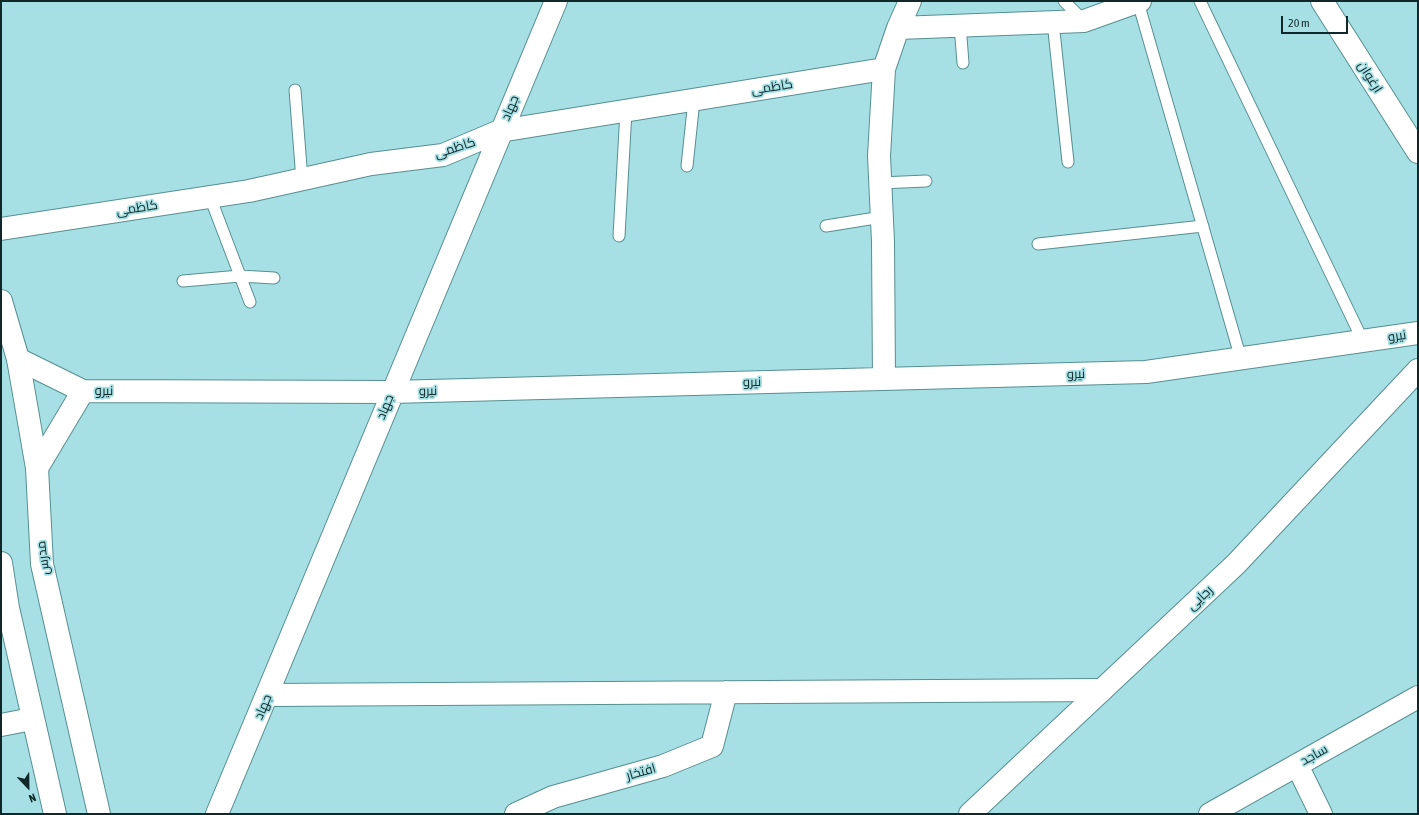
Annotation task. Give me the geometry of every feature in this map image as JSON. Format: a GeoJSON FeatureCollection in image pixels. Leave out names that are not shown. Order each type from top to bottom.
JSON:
{"type":"FeatureCollection","features":[{"type":"Feature","properties":{"kind":"street","name":"جهاد"},"geometry":{"type":"LineString","coordinates":[[217,814],[268,695],[500,131],[556,1]]}},
{"type":"Feature","properties":{"kind":"street"},"geometry":{"type":"LineString","coordinates":[[884,379],[882,217],[879,156],[884,69],[898,28],[910,1]]}},
{"type":"Feature","properties":{"kind":"street"},"geometry":{"type":"LineString","coordinates":[[898,28],[1084,21],[1139,1]]}},
{"type":"Feature","properties":{"kind":"street","name":"ارغوان"},"geometry":{"type":"LineString","coordinates":[[1322,1],[1418,152]]}},
{"type":"Feature","properties":{"kind":"street","name":"کاظمی"},"geometry":{"type":"LineString","coordinates":[[1,229],[249,191],[371,164],[443,155],[500,131],[884,69]]}},
{"type":"Feature","properties":{"kind":"street","name":"مدرس"},"geometry":{"type":"LineString","coordinates":[[1,301],[18,359],[37,468],[42,564],[99,814]]}},
{"type":"Feature","properties":{"kind":"street","name":"نیرو"},"geometry":{"type":"LineString","coordinates":[[83,391],[392,392],[1146,372],[1418,333]]}},
{"type":"Feature","properties":{"kind":"street"},"geometry":{"type":"LineString","coordinates":[[18,359],[83,391],[37,468]]}},
{"type":"Feature","properties":{"kind":"street","name":"رجایی"},"geometry":{"type":"LineString","coordinates":[[970,814],[1236,564],[1418,370]]}},
{"type":"Feature","properties":{"kind":"street"},"geometry":{"type":"LineString","coordinates":[[1,563],[4,609],[55,814]]}},
{"type":"Feature","properties":{"kind":"street"},"geometry":{"type":"LineString","coordinates":[[268,695],[1102,690]]}},
{"type":"Feature","properties":{"kind":"street","name":"افتخار"},"geometry":{"type":"LineString","coordinates":[[516,814],[554,797],[663,766],[712,746],[726,692]]}},
{"type":"Feature","properties":{"kind":"street","name":"ساجد"},"geometry":{"type":"LineString","coordinates":[[1210,814],[1297,765],[1416,702]]}},
{"type":"Feature","properties":{"kind":"street"},"geometry":{"type":"LineString","coordinates":[[1,725],[32,719]]}},
{"type":"Feature","properties":{"kind":"street"},"geometry":{"type":"LineString","coordinates":[[1297,765],[1322,814]]}},
{"type":"Feature","properties":{"kind":"lane"},"geometry":{"type":"LineString","coordinates":[[1064,1],[1084,21]]}},
{"type":"Feature","properties":{"kind":"lane"},"geometry":{"type":"LineString","coordinates":[[1139,1],[1241,359]]}},
{"type":"Feature","properties":{"kind":"lane"},"geometry":{"type":"LineString","coordinates":[[1200,1],[1363,341]]}},
{"type":"Feature","properties":{"kind":"lane"},"geometry":{"type":"LineString","coordinates":[[1053,22],[1068,162]]}},
{"type":"Feature","properties":{"kind":"lane"},"geometry":{"type":"LineString","coordinates":[[960,25],[963,63]]}},
{"type":"Feature","properties":{"kind":"lane"},"geometry":{"type":"LineString","coordinates":[[295,90],[302,180]]}},
{"type":"Feature","properties":{"kind":"lane"},"geometry":{"type":"LineString","coordinates":[[687,166],[694,100]]}},
{"type":"Feature","properties":{"kind":"lane"},"geometry":{"type":"LineString","coordinates":[[619,236],[626,111]]}},
{"type":"Feature","properties":{"kind":"lane"},"geometry":{"type":"LineString","coordinates":[[880,183],[926,181]]}},
{"type":"Feature","properties":{"kind":"lane"},"geometry":{"type":"LineString","coordinates":[[210,197],[250,302]]}},
{"type":"Feature","properties":{"kind":"lane"},"geometry":{"type":"LineString","coordinates":[[826,226],[882,217]]}},
{"type":"Feature","properties":{"kind":"lane"},"geometry":{"type":"LineString","coordinates":[[1038,244],[1202,226]]}},
{"type":"Feature","properties":{"kind":"lane"},"geometry":{"type":"LineString","coordinates":[[183,281],[240,276],[274,278]]}}]}
